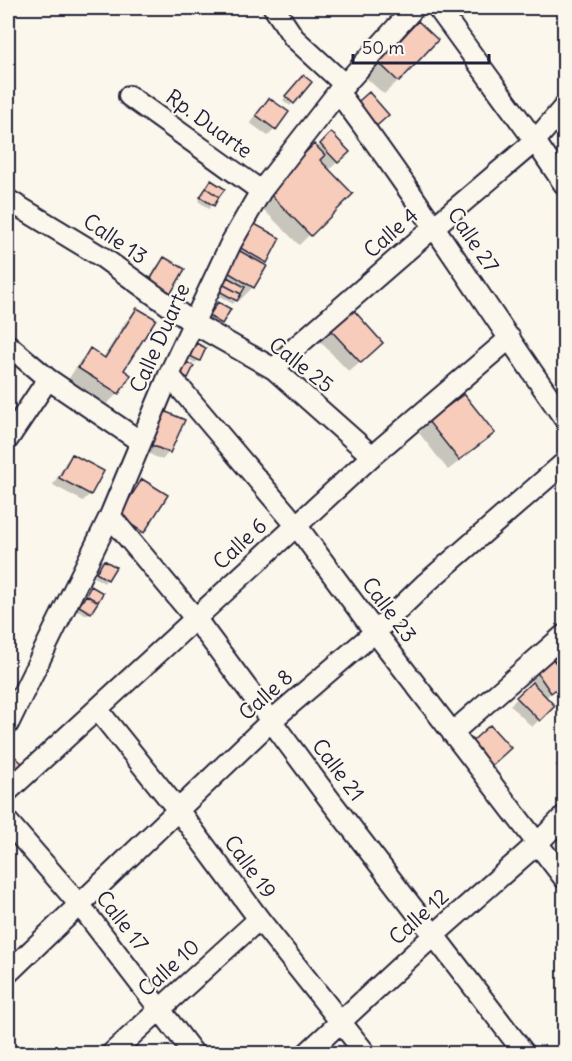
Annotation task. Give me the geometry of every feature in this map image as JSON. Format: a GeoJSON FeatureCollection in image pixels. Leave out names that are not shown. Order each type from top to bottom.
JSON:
{"type":"FeatureCollection","features":[{"type":"Feature","properties":{"kind":"street","name":"Calle 27"},"geometry":{"type":"LineString","coordinates":[[274,8],[294,38],[341,89],[369,134],[435,226],[564,418]]}},
{"type":"Feature","properties":{"kind":"street","name":"Calle Duarte"},"geometry":{"type":"LineString","coordinates":[[8,724],[110,516],[169,375],[231,243],[261,191],[341,89],[414,8]]}},
{"type":"Feature","properties":{"kind":"street"},"geometry":{"type":"LineString","coordinates":[[438,8],[536,141],[564,184]]}},
{"type":"Feature","properties":{"kind":"street","name":"Rp. Duarte"},"geometry":{"type":"LineString","coordinates":[[129,96],[261,191]]}},
{"type":"Feature","properties":{"kind":"street","name":"Calle 4"},"geometry":{"type":"LineString","coordinates":[[274,369],[297,346],[536,141],[564,107]]}},
{"type":"Feature","properties":{"kind":"street","name":"Calle 13"},"geometry":{"type":"LineString","coordinates":[[8,200],[102,257],[193,323]]}},
{"type":"Feature","properties":{"kind":"street","name":"Calle 25"},"geometry":{"type":"LineString","coordinates":[[193,323],[274,369],[372,456]]}},
{"type":"Feature","properties":{"kind":"street","name":"Calle 6"},"geometry":{"type":"LineString","coordinates":[[8,791],[372,456],[510,338]]}},
{"type":"Feature","properties":{"kind":"street"},"geometry":{"type":"LineString","coordinates":[[8,345],[48,379],[141,442]]}},
{"type":"Feature","properties":{"kind":"street","name":"Calle 23"},"geometry":{"type":"LineString","coordinates":[[169,375],[296,525],[564,878]]}},
{"type":"Feature","properties":{"kind":"street"},"geometry":{"type":"LineString","coordinates":[[8,439],[48,379]]}},
{"type":"Feature","properties":{"kind":"street","name":"Calle 8"},"geometry":{"type":"LineString","coordinates":[[8,973],[271,721],[375,632],[426,583],[564,463]]}},
{"type":"Feature","properties":{"kind":"street","name":"Calle 21"},"geometry":{"type":"LineString","coordinates":[[110,516],[195,618],[525,1053]]}},
{"type":"Feature","properties":{"kind":"street"},"geometry":{"type":"LineString","coordinates":[[452,733],[564,635]]}},
{"type":"Feature","properties":{"kind":"street","name":"Calle 19"},"geometry":{"type":"LineString","coordinates":[[97,709],[366,1053]]}},
{"type":"Feature","properties":{"kind":"street","name":"Calle 12"},"geometry":{"type":"LineString","coordinates":[[306,1053],[538,843],[564,816]]}},
{"type":"Feature","properties":{"kind":"street","name":"Calle 17"},"geometry":{"type":"LineString","coordinates":[[8,822],[79,904],[194,1053]]}},
{"type":"Feature","properties":{"kind":"street","name":"Calle 10"},"geometry":{"type":"LineString","coordinates":[[111,1053],[259,919]]}},
{"type":"Feature","properties":{"kind":"building"},"geometry":{"type":"Polygon","coordinates":[[[445,8],[471,8],[459,21],[445,8]]]}},
{"type":"Feature","properties":{"kind":"building"},"geometry":{"type":"Polygon","coordinates":[[[418,21],[438,40],[399,82],[379,63],[418,21]]]}},
{"type":"Feature","properties":{"kind":"building"},"geometry":{"type":"Polygon","coordinates":[[[303,75],[312,82],[294,104],[285,96],[303,75]]]}},
{"type":"Feature","properties":{"kind":"building"},"geometry":{"type":"Polygon","coordinates":[[[369,92],[389,115],[371,131],[351,108],[369,92]]]}},
{"type":"Feature","properties":{"kind":"building"},"geometry":{"type":"Polygon","coordinates":[[[269,98],[289,112],[276,130],[256,115],[269,98]]]}},
{"type":"Feature","properties":{"kind":"building"},"geometry":{"type":"Polygon","coordinates":[[[331,132],[350,152],[338,163],[320,144],[331,132]]]}},
{"type":"Feature","properties":{"kind":"building"},"geometry":{"type":"Polygon","coordinates":[[[314,144],[325,155],[320,160],[353,194],[311,236],[267,191],[314,144]]]}},
{"type":"Feature","properties":{"kind":"building"},"geometry":{"type":"Polygon","coordinates":[[[211,180],[225,189],[219,197],[206,188],[211,180]]]}},
{"type":"Feature","properties":{"kind":"building"},"geometry":{"type":"Polygon","coordinates":[[[206,188],[219,197],[214,206],[200,197],[206,188]]]}},
{"type":"Feature","properties":{"kind":"building"},"geometry":{"type":"Polygon","coordinates":[[[251,222],[280,238],[267,263],[237,246],[251,222]]]}},
{"type":"Feature","properties":{"kind":"building"},"geometry":{"type":"Polygon","coordinates":[[[238,250],[267,266],[254,288],[226,271],[238,250]]]}},
{"type":"Feature","properties":{"kind":"building"},"geometry":{"type":"Polygon","coordinates":[[[164,257],[185,269],[171,293],[150,280],[164,257]]]}},
{"type":"Feature","properties":{"kind":"building"},"geometry":{"type":"Polygon","coordinates":[[[227,277],[245,287],[241,294],[222,284],[227,277]]]}},
{"type":"Feature","properties":{"kind":"building"},"geometry":{"type":"Polygon","coordinates":[[[222,284],[241,294],[237,301],[219,291],[222,284]]]}},
{"type":"Feature","properties":{"kind":"building"},"geometry":{"type":"Polygon","coordinates":[[[218,302],[231,309],[222,324],[209,316],[218,302]]]}},
{"type":"Feature","properties":{"kind":"building"},"geometry":{"type":"Polygon","coordinates":[[[349,305],[383,343],[361,363],[326,325],[349,305]]]}},
{"type":"Feature","properties":{"kind":"building"},"geometry":{"type":"Polygon","coordinates":[[[137,308],[156,319],[124,370],[131,375],[119,394],[78,368],[90,348],[105,358],[137,308]]]}},
{"type":"Feature","properties":{"kind":"building"},"geometry":{"type":"Polygon","coordinates":[[[196,343],[206,348],[200,361],[190,356],[196,343]]]}},
{"type":"Feature","properties":{"kind":"building"},"geometry":{"type":"Polygon","coordinates":[[[186,362],[194,366],[188,378],[179,374],[186,362]]]}},
{"type":"Feature","properties":{"kind":"building"},"geometry":{"type":"Polygon","coordinates":[[[464,394],[495,433],[459,460],[428,421],[464,394]]]}},
{"type":"Feature","properties":{"kind":"building"},"geometry":{"type":"Polygon","coordinates":[[[164,411],[185,420],[170,453],[149,444],[164,411]]]}},
{"type":"Feature","properties":{"kind":"building"},"geometry":{"type":"Polygon","coordinates":[[[72,454],[104,471],[91,495],[59,478],[72,454]]]}},
{"type":"Feature","properties":{"kind":"building"},"geometry":{"type":"Polygon","coordinates":[[[142,479],[168,495],[144,533],[118,516],[142,479]]]}},
{"type":"Feature","properties":{"kind":"building"},"geometry":{"type":"Polygon","coordinates":[[[104,560],[116,567],[108,580],[96,573],[104,560]]]}},
{"type":"Feature","properties":{"kind":"building"},"geometry":{"type":"Polygon","coordinates":[[[91,586],[103,593],[98,602],[86,595],[91,586]]]}},
{"type":"Feature","properties":{"kind":"building"},"geometry":{"type":"Polygon","coordinates":[[[86,595],[98,602],[91,613],[79,606],[86,595]]]}},
{"type":"Feature","properties":{"kind":"building"},"geometry":{"type":"Polygon","coordinates":[[[564,648],[564,670],[554,656],[564,648]]]}},
{"type":"Feature","properties":{"kind":"building"},"geometry":{"type":"Polygon","coordinates":[[[553,659],[564,675],[564,683],[551,693],[536,671],[553,659]]]}},
{"type":"Feature","properties":{"kind":"building"},"geometry":{"type":"Polygon","coordinates":[[[532,682],[555,706],[540,721],[516,697],[532,682]]]}},
{"type":"Feature","properties":{"kind":"building"},"geometry":{"type":"Polygon","coordinates":[[[490,725],[511,748],[491,766],[470,743],[490,725]]]}},
{"type":"Feature","properties":{"kind":"building"},"geometry":{"type":"Polygon","coordinates":[[[11,753],[23,764],[11,777],[8,774],[8,756],[11,753]]]}}]}
